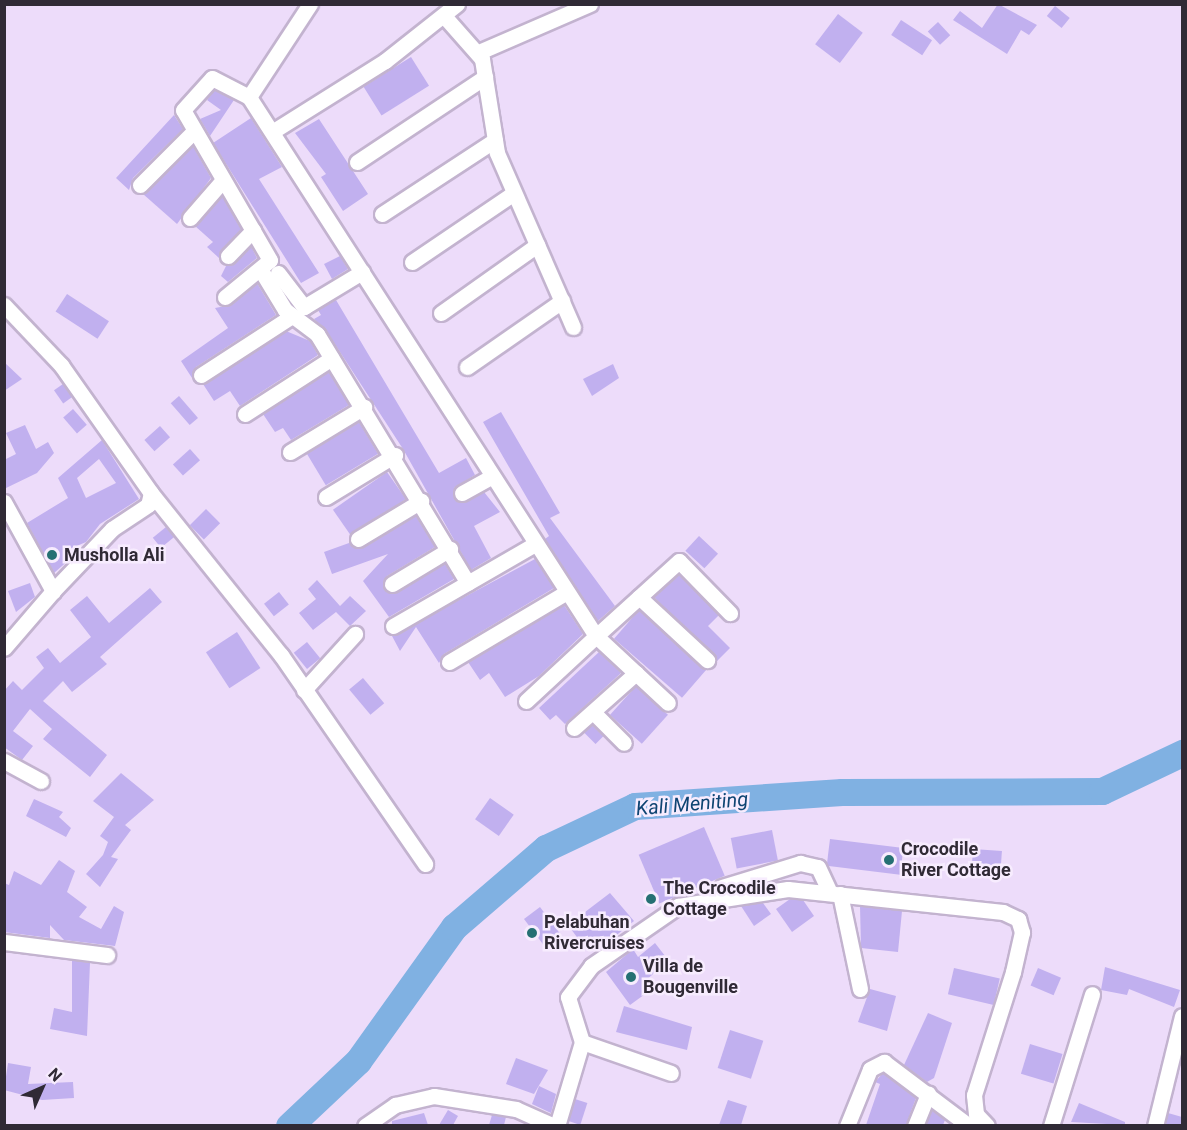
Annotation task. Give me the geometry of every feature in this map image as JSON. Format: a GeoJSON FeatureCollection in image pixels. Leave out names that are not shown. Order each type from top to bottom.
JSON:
{"type":"FeatureCollection","features":[{"type":"Feature","properties":{"kind":"street"},"geometry":{"type":"LineString","coordinates":[[249,97],[310,4]]}},
{"type":"Feature","properties":{"kind":"street"},"geometry":{"type":"LineString","coordinates":[[275,130],[445,17],[457,4]]}},
{"type":"Feature","properties":{"kind":"street"},"geometry":{"type":"LineString","coordinates":[[479,52],[590,4]]}},
{"type":"Feature","properties":{"kind":"street"},"geometry":{"type":"LineString","coordinates":[[445,17],[479,52],[495,140],[514,193],[573,327]]}},
{"type":"Feature","properties":{"kind":"street"},"geometry":{"type":"LineString","coordinates":[[357,162],[485,77]]}},
{"type":"Feature","properties":{"kind":"street"},"geometry":{"type":"LineString","coordinates":[[225,297],[262,272],[270,260],[193,132],[183,110],[205,81],[217,79],[249,97],[275,130],[491,477],[596,636],[668,703]]}},
{"type":"Feature","properties":{"kind":"street"},"geometry":{"type":"LineString","coordinates":[[140,185],[193,132]]}},
{"type":"Feature","properties":{"kind":"street"},"geometry":{"type":"LineString","coordinates":[[382,214],[495,140]]}},
{"type":"Feature","properties":{"kind":"street"},"geometry":{"type":"LineString","coordinates":[[190,218],[223,180]]}},
{"type":"Feature","properties":{"kind":"street"},"geometry":{"type":"LineString","coordinates":[[412,262],[514,193]]}},
{"type":"Feature","properties":{"kind":"street"},"geometry":{"type":"LineString","coordinates":[[228,256],[253,230]]}},
{"type":"Feature","properties":{"kind":"street"},"geometry":{"type":"LineString","coordinates":[[441,313],[537,245]]}},
{"type":"Feature","properties":{"kind":"street"},"geometry":{"type":"LineString","coordinates":[[262,272],[292,316],[312,328],[364,406],[395,455],[468,583]]}},
{"type":"Feature","properties":{"kind":"street"},"geometry":{"type":"LineString","coordinates":[[278,273],[304,306],[362,272]]}},
{"type":"Feature","properties":{"kind":"street"},"geometry":{"type":"LineString","coordinates":[[467,367],[562,301]]}},
{"type":"Feature","properties":{"kind":"street"},"geometry":{"type":"LineString","coordinates":[[4,304],[60,365],[152,493],[304,690],[425,864]]}},
{"type":"Feature","properties":{"kind":"street"},"geometry":{"type":"LineString","coordinates":[[201,375],[292,316]]}},
{"type":"Feature","properties":{"kind":"street"},"geometry":{"type":"LineString","coordinates":[[245,414],[332,358]]}},
{"type":"Feature","properties":{"kind":"street"},"geometry":{"type":"LineString","coordinates":[[290,452],[364,406]]}},
{"type":"Feature","properties":{"kind":"street"},"geometry":{"type":"LineString","coordinates":[[326,497],[395,455]]}},
{"type":"Feature","properties":{"kind":"street"},"geometry":{"type":"LineString","coordinates":[[462,493],[491,477]]}},
{"type":"Feature","properties":{"kind":"street"},"geometry":{"type":"LineString","coordinates":[[4,648],[53,591],[112,529],[148,505],[152,493]]}},
{"type":"Feature","properties":{"kind":"street"},"geometry":{"type":"LineString","coordinates":[[358,539],[421,501]]}},
{"type":"Feature","properties":{"kind":"street"},"geometry":{"type":"LineString","coordinates":[[4,502],[53,591]]}},
{"type":"Feature","properties":{"kind":"street"},"geometry":{"type":"LineString","coordinates":[[393,627],[535,544]]}},
{"type":"Feature","properties":{"kind":"street"},"geometry":{"type":"LineString","coordinates":[[392,584],[450,549]]}},
{"type":"Feature","properties":{"kind":"street"},"geometry":{"type":"LineString","coordinates":[[526,701],[679,561],[730,613]]}},
{"type":"Feature","properties":{"kind":"street"},"geometry":{"type":"LineString","coordinates":[[449,662],[567,592]]}},
{"type":"Feature","properties":{"kind":"street"},"geometry":{"type":"LineString","coordinates":[[639,597],[707,660]]}},
{"type":"Feature","properties":{"kind":"street"},"geometry":{"type":"LineString","coordinates":[[304,690],[355,634]]}},
{"type":"Feature","properties":{"kind":"street"},"geometry":{"type":"LineString","coordinates":[[574,728],[594,713],[636,673]]}},
{"type":"Feature","properties":{"kind":"street"},"geometry":{"type":"LineString","coordinates":[[594,713],[624,743]]}},
{"type":"Feature","properties":{"kind":"street"},"geometry":{"type":"LineString","coordinates":[[4,760],[41,781]]}},
{"type":"Feature","properties":{"kind":"street"},"geometry":{"type":"LineString","coordinates":[[722,887],[800,863],[818,867],[835,893],[860,988]]}},
{"type":"Feature","properties":{"kind":"street"},"geometry":{"type":"LineString","coordinates":[[365,1125],[395,1105],[434,1096],[516,1109],[555,1125],[582,1042],[568,1006],[571,990],[618,942],[650,923],[705,898],[766,890],[835,893],[1007,912],[1018,919],[1022,932],[1013,972],[974,1095],[975,1109],[987,1125]]}},
{"type":"Feature","properties":{"kind":"street"},"geometry":{"type":"LineString","coordinates":[[4,942],[107,955]]}},
{"type":"Feature","properties":{"kind":"street"},"geometry":{"type":"LineString","coordinates":[[1051,1125],[1092,994]]}},
{"type":"Feature","properties":{"kind":"street"},"geometry":{"type":"LineString","coordinates":[[1155,1125],[1182,1016]]}},
{"type":"Feature","properties":{"kind":"street"},"geometry":{"type":"LineString","coordinates":[[582,1042],[671,1073]]}},
{"type":"Feature","properties":{"kind":"street"},"geometry":{"type":"LineString","coordinates":[[847,1125],[877,1063],[897,1068],[969,1125]]}},
{"type":"Feature","properties":{"kind":"street"},"geometry":{"type":"LineString","coordinates":[[915,1125],[928,1093]]}},
{"type":"Feature","properties":{"kind":"building"},"geometry":{"type":"Polygon","coordinates":[[[998,4],[1037,25],[1029,35],[1021,30],[1007,54],[953,20],[960,11],[982,28],[998,4]]]}},
{"type":"Feature","properties":{"kind":"building"},"geometry":{"type":"Polygon","coordinates":[[[1055,6],[1070,18],[1062,28],[1047,16],[1055,6]]]}},
{"type":"Feature","properties":{"kind":"building"},"geometry":{"type":"Polygon","coordinates":[[[838,14],[863,33],[840,63],[815,44],[838,14]]]}},
{"type":"Feature","properties":{"kind":"building"},"geometry":{"type":"Polygon","coordinates":[[[901,20],[932,40],[922,55],[891,35],[901,20]]]}},
{"type":"Feature","properties":{"kind":"building"},"geometry":{"type":"Polygon","coordinates":[[[938,22],[950,35],[940,45],[928,32],[938,22]]]}},
{"type":"Feature","properties":{"kind":"building"},"geometry":{"type":"Polygon","coordinates":[[[411,57],[429,86],[382,116],[364,87],[411,57]]]}},
{"type":"Feature","properties":{"kind":"building"},"geometry":{"type":"Polygon","coordinates":[[[214,90],[234,100],[210,136],[200,119],[221,110],[207,100],[214,90]]]}},
{"type":"Feature","properties":{"kind":"building"},"geometry":{"type":"Polygon","coordinates":[[[174,115],[183,129],[133,178],[129,190],[116,178],[174,115]]]}},
{"type":"Feature","properties":{"kind":"building"},"geometry":{"type":"Polygon","coordinates":[[[251,118],[282,167],[259,179],[319,273],[301,283],[213,143],[251,118]]]}},
{"type":"Feature","properties":{"kind":"building"},"geometry":{"type":"Polygon","coordinates":[[[319,119],[368,194],[343,211],[321,177],[326,174],[295,133],[319,119]]]}},
{"type":"Feature","properties":{"kind":"building"},"geometry":{"type":"Polygon","coordinates":[[[193,146],[211,178],[177,224],[143,194],[193,146]]]}},
{"type":"Feature","properties":{"kind":"building"},"geometry":{"type":"Polygon","coordinates":[[[222,196],[241,229],[219,258],[207,247],[213,242],[195,226],[222,196]]]}},
{"type":"Feature","properties":{"kind":"building"},"geometry":{"type":"Polygon","coordinates":[[[251,246],[257,258],[228,282],[221,276],[226,266],[251,246]]]}},
{"type":"Feature","properties":{"kind":"building"},"geometry":{"type":"Polygon","coordinates":[[[340,256],[348,269],[332,279],[324,264],[340,256]]]}},
{"type":"Feature","properties":{"kind":"building"},"geometry":{"type":"Polygon","coordinates":[[[257,283],[276,315],[196,367],[192,378],[181,361],[228,328],[215,308],[231,305],[257,283]]]}},
{"type":"Feature","properties":{"kind":"building"},"geometry":{"type":"Polygon","coordinates":[[[67,294],[109,321],[97,339],[56,312],[67,294]]]}},
{"type":"Feature","properties":{"kind":"building"},"geometry":{"type":"Polygon","coordinates":[[[336,300],[439,473],[466,458],[475,475],[454,488],[454,498],[462,503],[484,492],[500,512],[474,526],[491,558],[471,570],[403,449],[325,329],[314,319],[321,315],[318,310],[336,300]]]}},
{"type":"Feature","properties":{"kind":"building"},"geometry":{"type":"Polygon","coordinates":[[[286,331],[310,341],[318,355],[240,406],[230,391],[214,401],[203,384],[286,331]]]}},
{"type":"Feature","properties":{"kind":"building"},"geometry":{"type":"Polygon","coordinates":[[[4,362],[22,379],[4,391],[4,362]]]}},
{"type":"Feature","properties":{"kind":"building"},"geometry":{"type":"Polygon","coordinates":[[[613,364],[619,378],[592,396],[583,379],[613,364]]]}},
{"type":"Feature","properties":{"kind":"building"},"geometry":{"type":"Polygon","coordinates":[[[329,372],[349,405],[291,440],[283,428],[275,432],[263,414],[329,372]]]}},
{"type":"Feature","properties":{"kind":"building"},"geometry":{"type":"Polygon","coordinates":[[[63,384],[72,397],[63,403],[54,390],[63,384]]]}},
{"type":"Feature","properties":{"kind":"building"},"geometry":{"type":"Polygon","coordinates":[[[179,396],[198,418],[190,425],[171,403],[179,396]]]}},
{"type":"Feature","properties":{"kind":"building"},"geometry":{"type":"Polygon","coordinates":[[[73,409],[87,425],[77,433],[63,418],[73,409]]]}},
{"type":"Feature","properties":{"kind":"building"},"geometry":{"type":"Polygon","coordinates":[[[501,412],[560,513],[550,518],[615,606],[598,621],[545,539],[549,536],[483,422],[501,412]]]}},
{"type":"Feature","properties":{"kind":"building"},"geometry":{"type":"Polygon","coordinates":[[[359,422],[378,454],[326,485],[307,453],[359,422]]]}},
{"type":"Feature","properties":{"kind":"building"},"geometry":{"type":"Polygon","coordinates":[[[25,425],[36,449],[48,442],[54,453],[37,473],[4,489],[4,460],[16,454],[6,433],[25,425]]]}},
{"type":"Feature","properties":{"kind":"building"},"geometry":{"type":"Polygon","coordinates":[[[160,426],[170,437],[154,451],[144,440],[160,426]]]}},
{"type":"Feature","properties":{"kind":"building"},"geometry":{"type":"Polygon","coordinates":[[[102,440],[139,499],[100,524],[86,542],[65,551],[70,559],[54,573],[27,523],[68,498],[58,478],[102,440]],[[99,459],[77,478],[86,498],[116,483],[99,459]]]}},
{"type":"Feature","properties":{"kind":"building"},"geometry":{"type":"Polygon","coordinates":[[[190,449],[200,460],[183,476],[173,464],[190,449]]]}},
{"type":"Feature","properties":{"kind":"building"},"geometry":{"type":"Polygon","coordinates":[[[387,472],[406,499],[352,537],[333,510],[387,472]]]}},
{"type":"Feature","properties":{"kind":"building"},"geometry":{"type":"Polygon","coordinates":[[[206,509],[220,523],[204,539],[190,525],[206,509]]]}},
{"type":"Feature","properties":{"kind":"building"},"geometry":{"type":"Polygon","coordinates":[[[416,516],[435,547],[387,576],[384,590],[396,593],[445,564],[454,579],[389,617],[363,581],[388,554],[332,574],[324,552],[349,543],[363,548],[416,516]]]}},
{"type":"Feature","properties":{"kind":"building"},"geometry":{"type":"Polygon","coordinates":[[[166,527],[174,537],[161,548],[153,538],[166,527]]]}},
{"type":"Feature","properties":{"kind":"building"},"geometry":{"type":"Polygon","coordinates":[[[699,536],[718,554],[704,568],[685,551],[699,536]]]}},
{"type":"Feature","properties":{"kind":"building"},"geometry":{"type":"Polygon","coordinates":[[[535,559],[554,588],[444,654],[439,663],[416,627],[400,651],[392,636],[535,559]]]}},
{"type":"Feature","properties":{"kind":"building"},"geometry":{"type":"Polygon","coordinates":[[[679,575],[719,615],[708,626],[730,648],[717,661],[654,597],[679,575]]]}},
{"type":"Feature","properties":{"kind":"building"},"geometry":{"type":"Polygon","coordinates":[[[317,580],[340,606],[350,596],[366,611],[350,626],[336,612],[313,630],[299,613],[316,599],[308,589],[317,580]]]}},
{"type":"Feature","properties":{"kind":"building"},"geometry":{"type":"Polygon","coordinates":[[[30,583],[35,597],[16,612],[8,591],[30,583]]]}},
{"type":"Feature","properties":{"kind":"building"},"geometry":{"type":"Polygon","coordinates":[[[150,588],[162,602],[100,657],[107,664],[72,692],[63,681],[43,701],[107,755],[90,777],[43,739],[52,729],[30,709],[13,731],[33,746],[22,760],[4,747],[4,691],[13,681],[22,690],[44,668],[36,657],[48,648],[60,663],[91,637],[70,610],[87,596],[109,623],[150,588]]]}},
{"type":"Feature","properties":{"kind":"building"},"geometry":{"type":"Polygon","coordinates":[[[279,592],[289,605],[274,616],[264,604],[279,592]]]}},
{"type":"Feature","properties":{"kind":"building"},"geometry":{"type":"Polygon","coordinates":[[[564,605],[583,634],[539,676],[505,697],[489,673],[480,680],[468,662],[564,605]]]}},
{"type":"Feature","properties":{"kind":"building"},"geometry":{"type":"Polygon","coordinates":[[[639,610],[707,669],[682,698],[614,639],[639,610]]]}},
{"type":"Feature","properties":{"kind":"building"},"geometry":{"type":"Polygon","coordinates":[[[237,632],[260,668],[229,688],[206,652],[237,632]]]}},
{"type":"Feature","properties":{"kind":"building"},"geometry":{"type":"Polygon","coordinates":[[[307,642],[320,658],[307,669],[294,653],[307,642]]]}},
{"type":"Feature","properties":{"kind":"building"},"geometry":{"type":"Polygon","coordinates":[[[599,652],[621,673],[565,724],[556,715],[550,720],[539,708],[599,652]]]}},
{"type":"Feature","properties":{"kind":"building"},"geometry":{"type":"Polygon","coordinates":[[[363,678],[384,703],[370,715],[349,690],[363,678]]]}},
{"type":"Feature","properties":{"kind":"building"},"geometry":{"type":"Polygon","coordinates":[[[636,686],[668,715],[642,744],[610,715],[636,686]]]}},
{"type":"Feature","properties":{"kind":"building"},"geometry":{"type":"Polygon","coordinates":[[[592,725],[603,736],[596,744],[584,733],[592,725]]]}},
{"type":"Feature","properties":{"kind":"building"},"geometry":{"type":"Polygon","coordinates":[[[121,773],[154,800],[125,825],[131,830],[111,857],[118,859],[100,887],[86,874],[103,855],[108,842],[100,836],[114,817],[93,801],[121,773]]]}},
{"type":"Feature","properties":{"kind":"building"},"geometry":{"type":"Polygon","coordinates":[[[490,798],[514,815],[499,836],[475,819],[490,798]]]}},
{"type":"Feature","properties":{"kind":"building"},"geometry":{"type":"Polygon","coordinates":[[[34,799],[63,812],[59,817],[71,828],[66,837],[26,816],[34,799]]]}},
{"type":"Feature","properties":{"kind":"building"},"geometry":{"type":"Polygon","coordinates":[[[704,827],[725,876],[659,904],[639,855],[704,827]]]}},
{"type":"Feature","properties":{"kind":"building"},"geometry":{"type":"Polygon","coordinates":[[[772,830],[778,860],[737,868],[731,838],[772,830]]]}},
{"type":"Feature","properties":{"kind":"building"},"geometry":{"type":"Polygon","coordinates":[[[830,839],[903,848],[900,875],[827,866],[830,839]]]}},
{"type":"Feature","properties":{"kind":"building"},"geometry":{"type":"Polygon","coordinates":[[[973,849],[1002,851],[1000,873],[971,871],[973,849]]]}},
{"type":"Feature","properties":{"kind":"building"},"geometry":{"type":"Polygon","coordinates":[[[59,860],[75,871],[67,892],[87,907],[79,917],[101,929],[114,906],[124,912],[115,946],[64,940],[50,925],[50,938],[4,932],[4,883],[9,885],[14,871],[41,885],[59,860]]]}},
{"type":"Feature","properties":{"kind":"building"},"geometry":{"type":"Polygon","coordinates":[[[610,893],[634,921],[603,946],[597,938],[585,948],[568,925],[610,893]]]}},
{"type":"Feature","properties":{"kind":"building"},"geometry":{"type":"Polygon","coordinates":[[[790,899],[803,900],[814,916],[792,932],[776,909],[790,899]]]}},
{"type":"Feature","properties":{"kind":"building"},"geometry":{"type":"Polygon","coordinates":[[[763,903],[771,914],[754,926],[741,906],[763,903]]]}},
{"type":"Feature","properties":{"kind":"building"},"geometry":{"type":"Polygon","coordinates":[[[860,906],[902,911],[898,952],[861,948],[860,906]]]}},
{"type":"Feature","properties":{"kind":"building"},"geometry":{"type":"Polygon","coordinates":[[[540,907],[560,934],[544,946],[524,919],[540,907]]]}},
{"type":"Feature","properties":{"kind":"building"},"geometry":{"type":"Polygon","coordinates":[[[655,943],[669,961],[646,980],[652,989],[630,1005],[606,972],[633,949],[638,957],[655,943]]]}},
{"type":"Feature","properties":{"kind":"building"},"geometry":{"type":"Polygon","coordinates":[[[72,960],[90,963],[87,1036],[50,1029],[54,1008],[72,1012],[72,960]]]}},
{"type":"Feature","properties":{"kind":"building"},"geometry":{"type":"Polygon","coordinates":[[[1105,967],[1180,990],[1174,1007],[1129,989],[1127,995],[1101,990],[1105,967]]]}},
{"type":"Feature","properties":{"kind":"building"},"geometry":{"type":"Polygon","coordinates":[[[954,968],[1000,979],[994,1005],[948,994],[954,968]]]}},
{"type":"Feature","properties":{"kind":"building"},"geometry":{"type":"Polygon","coordinates":[[[1038,968],[1061,978],[1054,995],[1031,985],[1038,968]]]}},
{"type":"Feature","properties":{"kind":"building"},"geometry":{"type":"Polygon","coordinates":[[[870,989],[896,996],[887,1031],[858,1022],[870,989]]]}},
{"type":"Feature","properties":{"kind":"building"},"geometry":{"type":"Polygon","coordinates":[[[624,1006],[692,1027],[687,1050],[616,1032],[624,1006]]]}},
{"type":"Feature","properties":{"kind":"building"},"geometry":{"type":"Polygon","coordinates":[[[928,1013],[952,1023],[934,1078],[927,1082],[904,1065],[928,1013]]]}},
{"type":"Feature","properties":{"kind":"building"},"geometry":{"type":"Polygon","coordinates":[[[730,1030],[763,1041],[751,1079],[718,1068],[730,1030]]]}},
{"type":"Feature","properties":{"kind":"building"},"geometry":{"type":"Polygon","coordinates":[[[1030,1044],[1063,1054],[1053,1084],[1021,1074],[1030,1044]]]}},
{"type":"Feature","properties":{"kind":"building"},"geometry":{"type":"Polygon","coordinates":[[[516,1058],[548,1070],[534,1094],[506,1084],[516,1058]]]}},
{"type":"Feature","properties":{"kind":"building"},"geometry":{"type":"Polygon","coordinates":[[[8,1063],[31,1067],[28,1084],[73,1082],[74,1098],[42,1100],[4,1090],[8,1063]]]}},
{"type":"Feature","properties":{"kind":"building"},"geometry":{"type":"Polygon","coordinates":[[[883,1073],[916,1098],[906,1125],[866,1125],[880,1084],[875,1082],[883,1073]]]}},
{"type":"Feature","properties":{"kind":"building"},"geometry":{"type":"Polygon","coordinates":[[[539,1086],[556,1094],[551,1113],[532,1104],[539,1086]]]}},
{"type":"Feature","properties":{"kind":"building"},"geometry":{"type":"Polygon","coordinates":[[[575,1099],[587,1103],[580,1125],[568,1121],[575,1099]]]}},
{"type":"Feature","properties":{"kind":"building"},"geometry":{"type":"Polygon","coordinates":[[[728,1100],[747,1106],[741,1125],[719,1125],[728,1100]]]}},
{"type":"Feature","properties":{"kind":"building"},"geometry":{"type":"Polygon","coordinates":[[[1079,1103],[1125,1122],[1125,1125],[1071,1122],[1079,1103]]]}},
{"type":"Feature","properties":{"kind":"building"},"geometry":{"type":"Polygon","coordinates":[[[448,1110],[458,1116],[453,1125],[439,1125],[448,1110]]]}},
{"type":"Feature","properties":{"kind":"building"},"geometry":{"type":"Polygon","coordinates":[[[932,1110],[945,1120],[943,1125],[926,1125],[932,1110]]]}},
{"type":"Feature","properties":{"kind":"building"},"geometry":{"type":"Polygon","coordinates":[[[424,1113],[428,1125],[392,1125],[392,1121],[424,1113]]]}},
{"type":"Feature","properties":{"kind":"building"},"geometry":{"type":"Polygon","coordinates":[[[1168,1113],[1182,1117],[1182,1125],[1165,1125],[1168,1113]]]}},
{"type":"Feature","properties":{"kind":"building"},"geometry":{"type":"Polygon","coordinates":[[[492,1115],[506,1117],[504,1125],[489,1125],[492,1115]]]}},
{"type":"Feature","properties":{"kind":"waterway","name":"Kali Meniting"},"geometry":{"type":"LineString","coordinates":[[289,1126],[358,1061],[454,927],[546,848],[635,806],[842,792],[1102,791],[1182,753]]}},
{"type":"Feature","properties":{"kind":"place","name":"Musholla Ali"},"geometry":{"type":"Point","coordinates":[52,555]}},
{"type":"Feature","properties":{"kind":"place","name":"Crocodile River Cottage"},"geometry":{"type":"Point","coordinates":[889,860]}},
{"type":"Feature","properties":{"kind":"place","name":"The Crocodile Cottage"},"geometry":{"type":"Point","coordinates":[651,899]}},
{"type":"Feature","properties":{"kind":"place","name":"Pelabuhan Rivercruises"},"geometry":{"type":"Point","coordinates":[532,933]}},
{"type":"Feature","properties":{"kind":"place","name":"Villa de Bougenville"},"geometry":{"type":"Point","coordinates":[631,977]}}]}
